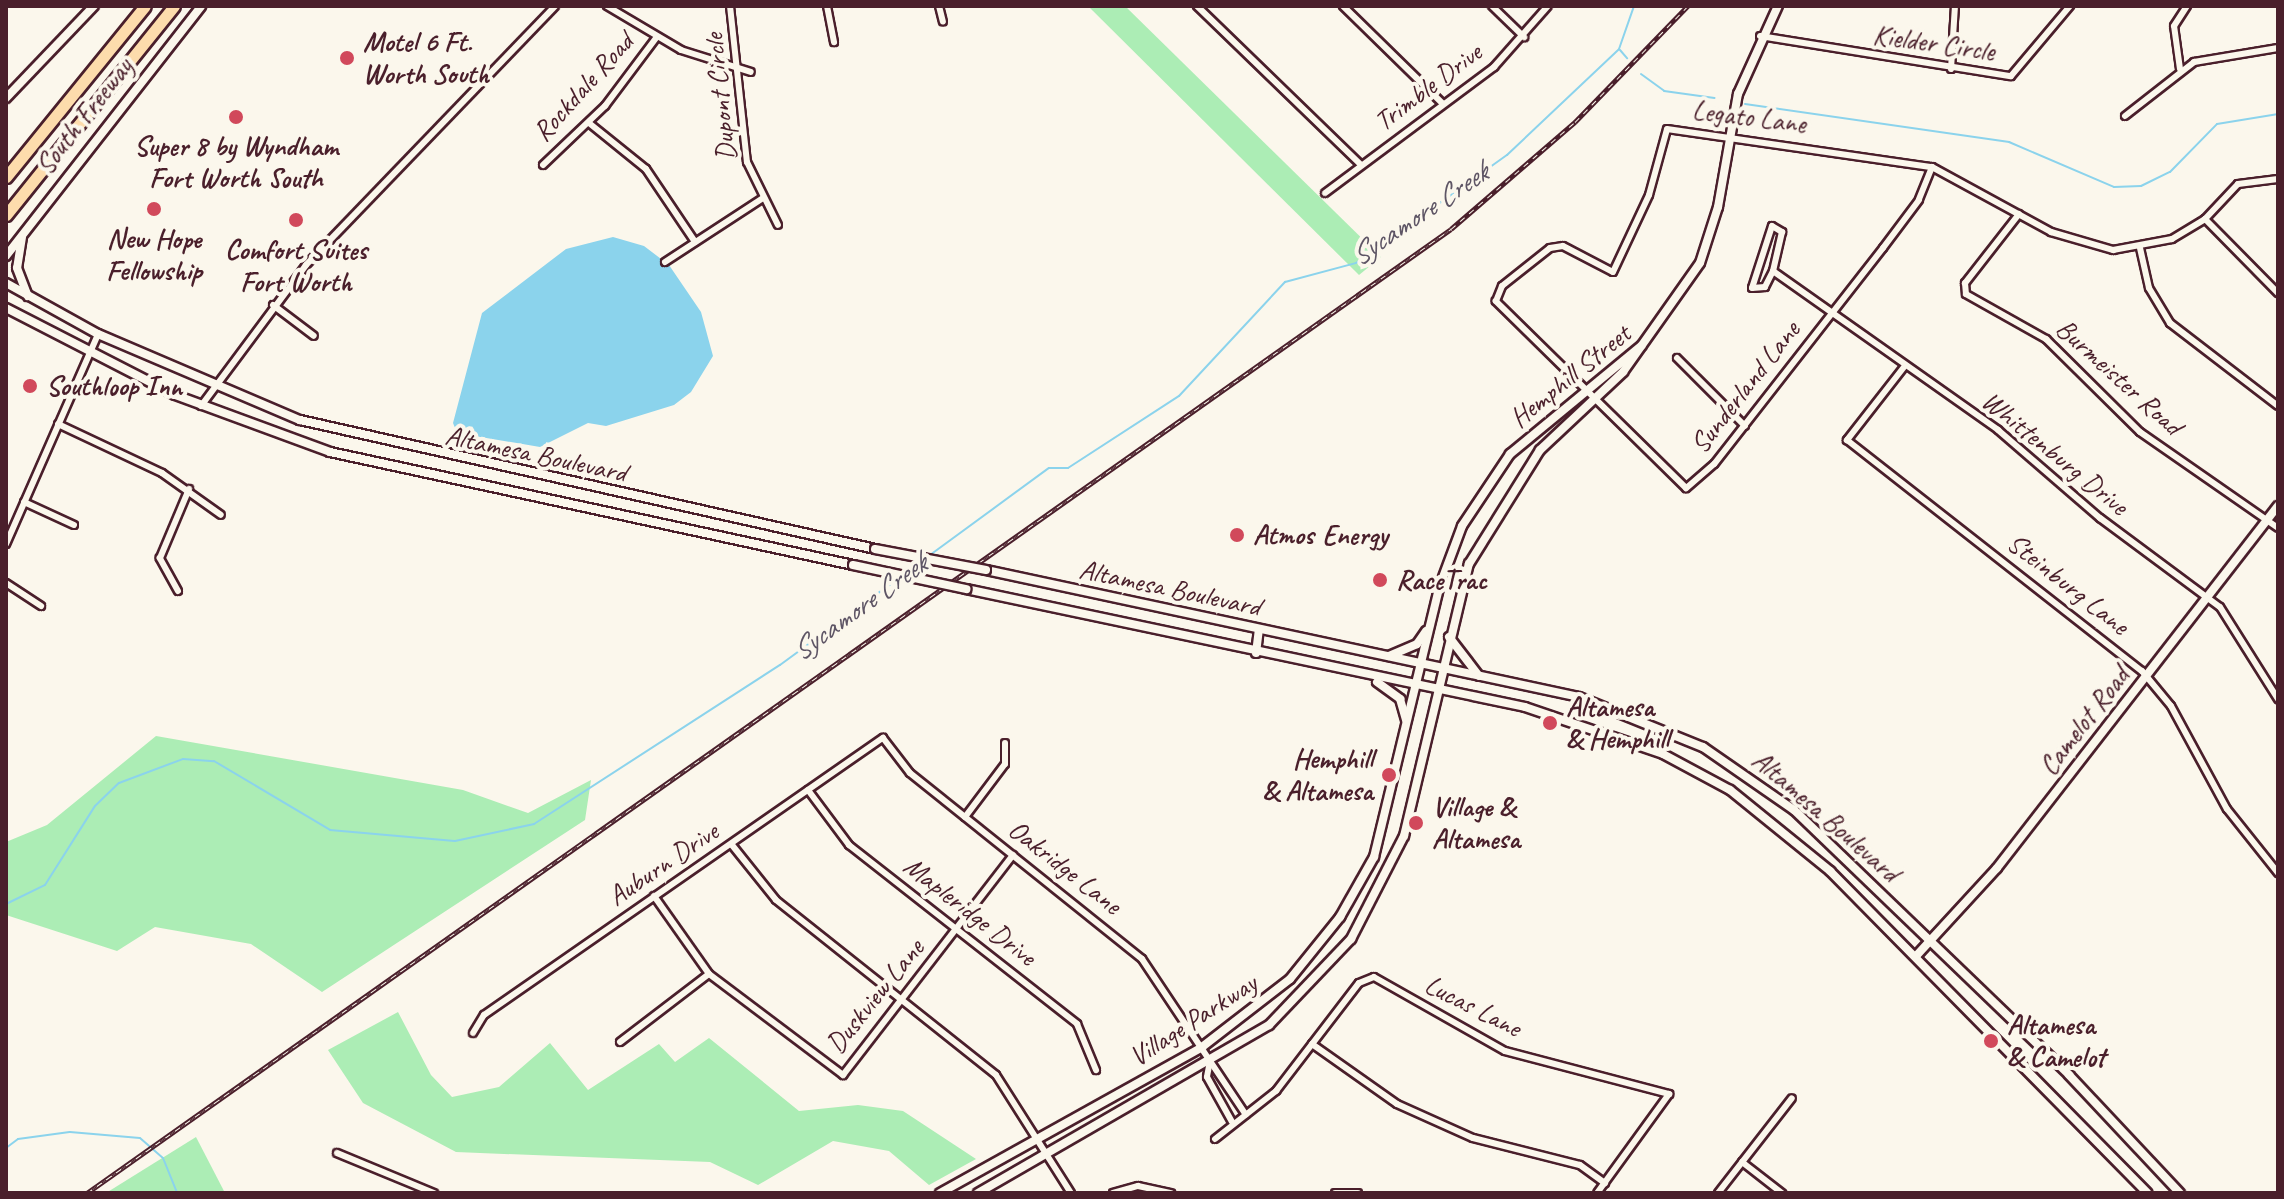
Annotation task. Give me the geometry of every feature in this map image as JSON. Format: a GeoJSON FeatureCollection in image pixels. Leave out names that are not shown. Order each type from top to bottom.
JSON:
{"type":"FeatureCollection","features":[{"type":"Feature","properties":{"kind":"highway","name":"South Freeway"},"geometry":{"type":"LineString","coordinates":[[6,177],[145,6]]}},
{"type":"Feature","properties":{"kind":"highway","name":"South Freeway"},"geometry":{"type":"LineString","coordinates":[[6,215],[174,6]]}},
{"type":"Feature","properties":{"kind":"highway"},"geometry":{"type":"LineString","coordinates":[[136,55],[150,49],[183,6]]}},
{"type":"Feature","properties":{"kind":"main road"},"geometry":{"type":"LineString","coordinates":[[6,98],[94,6]]}},
{"type":"Feature","properties":{"kind":"main road","name":"South Freeway"},"geometry":{"type":"LineString","coordinates":[[6,256],[201,6]]}},
{"type":"Feature","properties":{"kind":"main road","name":"Hemphill Street"},"geometry":{"type":"LineString","coordinates":[[1440,669],[1469,564],[1495,512],[1590,399],[1651,338],[1700,263],[1731,136],[1760,36],[1778,6]]}},
{"type":"Feature","properties":{"kind":"main road"},"geometry":{"type":"LineString","coordinates":[[6,245],[23,232]]}},
{"type":"Feature","properties":{"kind":"main road"},"geometry":{"type":"LineString","coordinates":[[23,232],[17,268],[31,299]]}},
{"type":"Feature","properties":{"kind":"main road","name":"Altamesa Boulevard"},"geometry":{"type":"LineString","coordinates":[[6,283],[98,334],[212,386],[364,439],[1597,702],[1725,759],[1794,810],[1931,941],[2178,1192]]}},
{"type":"Feature","properties":{"kind":"main road","name":"Altamesa Boulevard"},"geometry":{"type":"LineString","coordinates":[[7,309],[89,354],[201,406],[370,463],[966,589],[1436,694],[1585,723],[1701,773],[1791,836],[1917,955],[2147,1193]]}},
{"type":"Feature","properties":{"kind":"main road","name":"Hemphill Street"},"geometry":{"type":"LineString","coordinates":[[1420,664],[1462,526],[1510,454],[1580,389],[1651,338]]}},
{"type":"Feature","properties":{"kind":"main road"},"geometry":{"type":"LineString","coordinates":[[1477,502],[1495,512]]}},
{"type":"Feature","properties":{"kind":"main road","name":"Camelot Road"},"geometry":{"type":"LineString","coordinates":[[1917,955],[2147,676],[2278,506]]}},
{"type":"Feature","properties":{"kind":"main road"},"geometry":{"type":"LineString","coordinates":[[1384,657],[1417,644],[1429,627]]}},
{"type":"Feature","properties":{"kind":"main road"},"geometry":{"type":"LineString","coordinates":[[1256,653],[1259,630]]}},
{"type":"Feature","properties":{"kind":"main road"},"geometry":{"type":"LineString","coordinates":[[1449,636],[1479,677]]}},
{"type":"Feature","properties":{"kind":"main road","name":"Village Parkway"},"geometry":{"type":"LineString","coordinates":[[940,1193],[1202,1047],[1290,979],[1358,887],[1383,829],[1420,664]]}},
{"type":"Feature","properties":{"kind":"main road","name":"Village Parkway"},"geometry":{"type":"LineString","coordinates":[[978,1193],[1050,1155],[1210,1061],[1301,995],[1376,896],[1404,836],[1440,669]]}},
{"type":"Feature","properties":{"kind":"main road"},"geometry":{"type":"LineString","coordinates":[[1373,680],[1400,699],[1407,725]]}},
{"type":"Feature","properties":{"kind":"main road"},"geometry":{"type":"LineString","coordinates":[[1358,887],[1376,896]]}},
{"type":"Feature","properties":{"kind":"street"},"geometry":{"type":"LineString","coordinates":[[201,406],[212,386],[273,305],[555,6]]}},
{"type":"Feature","properties":{"kind":"street"},"geometry":{"type":"LineString","coordinates":[[607,6],[656,38],[751,72]]}},
{"type":"Feature","properties":{"kind":"street","name":"Dupont Circle"},"geometry":{"type":"LineString","coordinates":[[730,6],[745,151],[763,198],[778,225]]}},
{"type":"Feature","properties":{"kind":"street"},"geometry":{"type":"LineString","coordinates":[[827,6],[834,42]]}},
{"type":"Feature","properties":{"kind":"street"},"geometry":{"type":"LineString","coordinates":[[939,6],[943,22]]}},
{"type":"Feature","properties":{"kind":"street"},"geometry":{"type":"LineString","coordinates":[[1197,6],[1361,165]]}},
{"type":"Feature","properties":{"kind":"street"},"geometry":{"type":"LineString","coordinates":[[1343,6],[1442,103]]}},
{"type":"Feature","properties":{"kind":"street"},"geometry":{"type":"LineString","coordinates":[[1492,6],[1524,37]]}},
{"type":"Feature","properties":{"kind":"street","name":"Trimble Drive"},"geometry":{"type":"LineString","coordinates":[[1325,193],[1524,37],[1548,6]]}},
{"type":"Feature","properties":{"kind":"street"},"geometry":{"type":"LineString","coordinates":[[1951,69],[1955,6]]}},
{"type":"Feature","properties":{"kind":"street","name":"Kielder Circle"},"geometry":{"type":"LineString","coordinates":[[1760,36],[1951,69],[2011,76],[2070,6]]}},
{"type":"Feature","properties":{"kind":"street"},"geometry":{"type":"LineString","coordinates":[[2180,69],[2173,32],[2187,6]]}},
{"type":"Feature","properties":{"kind":"street","name":"Rockdale Road"},"geometry":{"type":"LineString","coordinates":[[543,165],[589,123],[656,38]]}},
{"type":"Feature","properties":{"kind":"street"},"geometry":{"type":"LineString","coordinates":[[2125,116],[2180,69],[2229,51],[2278,48]]}},
{"type":"Feature","properties":{"kind":"street"},"geometry":{"type":"LineString","coordinates":[[589,123],[646,169],[695,242]]}},
{"type":"Feature","properties":{"kind":"street","name":"Legato Lane"},"geometry":{"type":"LineString","coordinates":[[1496,301],[1502,286],[1550,248],[1563,246],[1613,272],[1649,195],[1667,129],[1932,167],[2088,247],[2140,248],[2205,219],[2238,184],[2253,178],[2278,179]]}},
{"type":"Feature","properties":{"kind":"street","name":"Sunderland Lane"},"geometry":{"type":"LineString","coordinates":[[1496,301],[1590,399],[1686,488],[1745,426],[1919,200],[1932,167]]}},
{"type":"Feature","properties":{"kind":"street"},"geometry":{"type":"LineString","coordinates":[[665,262],[763,198]]}},
{"type":"Feature","properties":{"kind":"street","name":"Burmeister Road"},"geometry":{"type":"LineString","coordinates":[[2019,214],[1965,283],[1966,294],[2046,339],[2132,425],[2278,528]]}},
{"type":"Feature","properties":{"kind":"street"},"geometry":{"type":"LineString","coordinates":[[2205,219],[2278,293]]}},
{"type":"Feature","properties":{"kind":"street"},"geometry":{"type":"LineString","coordinates":[[1772,226],[1782,232],[1773,271],[1765,287],[1752,288],[1772,226]]}},
{"type":"Feature","properties":{"kind":"street"},"geometry":{"type":"LineString","coordinates":[[2140,248],[2149,288],[2170,323],[2278,406]]}},
{"type":"Feature","properties":{"kind":"street","name":"Whittenburg Drive"},"geometry":{"type":"LineString","coordinates":[[1773,271],[1904,367],[1998,430],[2100,518],[2208,596],[2230,618],[2278,699]]}},
{"type":"Feature","properties":{"kind":"street"},"geometry":{"type":"LineString","coordinates":[[273,305],[314,336]]}},
{"type":"Feature","properties":{"kind":"street"},"geometry":{"type":"LineString","coordinates":[[6,544],[98,334]]}},
{"type":"Feature","properties":{"kind":"street"},"geometry":{"type":"LineString","coordinates":[[1677,358],[1745,426]]}},
{"type":"Feature","properties":{"kind":"street","name":"Steinburg Lane"},"geometry":{"type":"LineString","coordinates":[[1904,367],[1847,440],[2147,676],[2227,809],[2278,873]]}},
{"type":"Feature","properties":{"kind":"street"},"geometry":{"type":"LineString","coordinates":[[58,424],[189,489],[221,515]]}},
{"type":"Feature","properties":{"kind":"street"},"geometry":{"type":"LineString","coordinates":[[178,591],[160,558],[189,489]]}},
{"type":"Feature","properties":{"kind":"street"},"geometry":{"type":"LineString","coordinates":[[24,502],[74,525]]}},
{"type":"Feature","properties":{"kind":"street"},"geometry":{"type":"LineString","coordinates":[[6,583],[41,606]]}},
{"type":"Feature","properties":{"kind":"street","name":"Auburn Drive"},"geometry":{"type":"LineString","coordinates":[[473,1033],[484,1015],[883,738]]}},
{"type":"Feature","properties":{"kind":"street","name":"Oakridge Lane"},"geometry":{"type":"LineString","coordinates":[[883,738],[910,773],[1142,959],[1202,1047]]}},
{"type":"Feature","properties":{"kind":"street"},"geometry":{"type":"LineString","coordinates":[[965,817],[1005,764],[1005,743]]}},
{"type":"Feature","properties":{"kind":"street","name":"Mapleridge Drive"},"geometry":{"type":"LineString","coordinates":[[808,790],[849,845],[1077,1024],[1096,1070]]}},
{"type":"Feature","properties":{"kind":"street"},"geometry":{"type":"LineString","coordinates":[[732,845],[776,900],[996,1075],[1041,1139],[1071,1193]]}},
{"type":"Feature","properties":{"kind":"street","name":"Duskview Lane"},"geometry":{"type":"LineString","coordinates":[[654,896],[709,974],[843,1075],[1013,855]]}},
{"type":"Feature","properties":{"kind":"street"},"geometry":{"type":"LineString","coordinates":[[620,1042],[709,974]]}},
{"type":"Feature","properties":{"kind":"street","name":"Lucas Lane"},"geometry":{"type":"LineString","coordinates":[[1215,1139],[1232,1122],[1246,1115],[1312,1044],[1359,983],[1374,977],[1505,1051],[1664,1091],[1668,1102],[1597,1193]]}},
{"type":"Feature","properties":{"kind":"street"},"geometry":{"type":"LineString","coordinates":[[1312,1044],[1397,1104],[1473,1138],[1580,1165],[1605,1183]]}},
{"type":"Feature","properties":{"kind":"street"},"geometry":{"type":"LineString","coordinates":[[1202,1047],[1246,1115]]}},
{"type":"Feature","properties":{"kind":"street"},"geometry":{"type":"LineString","coordinates":[[1210,1061],[1207,1077],[1232,1122]]}},
{"type":"Feature","properties":{"kind":"street"},"geometry":{"type":"LineString","coordinates":[[1718,1193],[1792,1098]]}},
{"type":"Feature","properties":{"kind":"street"},"geometry":{"type":"LineString","coordinates":[[337,1153],[434,1193]]}},
{"type":"Feature","properties":{"kind":"street"},"geometry":{"type":"LineString","coordinates":[[1742,1162],[1782,1193]]}},
{"type":"Feature","properties":{"kind":"street"},"geometry":{"type":"LineString","coordinates":[[1113,1193],[1138,1186],[1171,1193]]}},
{"type":"Feature","properties":{"kind":"street"},"geometry":{"type":"LineString","coordinates":[[1335,1193],[1358,1193]]}},
{"type":"Feature","properties":{"kind":"green space"},"geometry":{"type":"Polygon","coordinates":[[[1088,6],[1125,6],[1381,257],[1359,275],[1088,6]]]}},
{"type":"Feature","properties":{"kind":"green space"},"geometry":{"type":"Polygon","coordinates":[[[156,736],[463,790],[528,813],[591,780],[585,820],[322,992],[251,944],[155,927],[117,951],[6,915],[6,842],[47,825],[156,736]]]}},
{"type":"Feature","properties":{"kind":"green space"},"geometry":{"type":"Polygon","coordinates":[[[398,1012],[431,1075],[452,1097],[499,1087],[550,1043],[588,1090],[659,1044],[675,1062],[709,1038],[799,1111],[858,1105],[903,1111],[976,1159],[929,1185],[889,1151],[833,1141],[758,1185],[710,1162],[456,1152],[363,1103],[328,1050],[398,1012]]]}},
{"type":"Feature","properties":{"kind":"green space"},"geometry":{"type":"Polygon","coordinates":[[[196,1137],[225,1193],[106,1193],[196,1137]]]}},
{"type":"Feature","properties":{"kind":"water"},"geometry":{"type":"Polygon","coordinates":[[[613,237],[644,246],[669,265],[701,312],[713,356],[691,392],[674,405],[606,426],[588,423],[540,447],[457,433],[453,423],[482,313],[566,249],[613,237]]]}},
{"type":"Feature","properties":{"kind":"waterway","name":"Sycamore Creek"},"geometry":{"type":"LineString","coordinates":[[930,555],[1049,468],[1068,468],[1179,396],[1285,282],[1356,263],[1507,155],[1619,49],[1634,6]]}},
{"type":"Feature","properties":{"kind":"waterway"},"geometry":{"type":"LineString","coordinates":[[1620,50],[1627,58]]}},
{"type":"Feature","properties":{"kind":"waterway"},"geometry":{"type":"LineString","coordinates":[[1641,74],[1664,91],[1715,98]]}},
{"type":"Feature","properties":{"kind":"waterway"},"geometry":{"type":"LineString","coordinates":[[1745,104],[2009,142],[2114,187],[2141,186],[2170,172],[2217,124],[2278,114]]}},
{"type":"Feature","properties":{"kind":"waterway","name":"Sycamore Creek"},"geometry":{"type":"LineString","coordinates":[[907,572],[921,561]]}},
{"type":"Feature","properties":{"kind":"waterway","name":"Sycamore Creek"},"geometry":{"type":"LineString","coordinates":[[6,904],[45,885],[95,806],[119,783],[183,759],[214,761],[330,830],[455,841],[534,824],[780,665],[899,578]]}},
{"type":"Feature","properties":{"kind":"waterway"},"geometry":{"type":"LineString","coordinates":[[6,1148],[18,1139],[70,1132],[140,1138],[163,1158],[177,1193]]}},
{"type":"Feature","properties":{"kind":"railway"},"geometry":{"type":"LineString","coordinates":[[87,1193],[1451,229],[1575,122],[1688,6]]}},
{"type":"Feature","properties":{"kind":"place","name":"Motel 6 Ft. Worth South"},"geometry":{"type":"Point","coordinates":[347,58]}},
{"type":"Feature","properties":{"kind":"place","name":"Super 8 by Wyndham Fort Worth South"},"geometry":{"type":"Point","coordinates":[236,117]}},
{"type":"Feature","properties":{"kind":"place","name":"New Hope Fellowship"},"geometry":{"type":"Point","coordinates":[154,209]}},
{"type":"Feature","properties":{"kind":"place","name":"Comfort Suites Fort Worth"},"geometry":{"type":"Point","coordinates":[296,220]}},
{"type":"Feature","properties":{"kind":"place","name":"Southloop Inn"},"geometry":{"type":"Point","coordinates":[30,386]}},
{"type":"Feature","properties":{"kind":"place","name":"Atmos Energy"},"geometry":{"type":"Point","coordinates":[1237,535]}},
{"type":"Feature","properties":{"kind":"place","name":"RaceTrac"},"geometry":{"type":"Point","coordinates":[1380,580]}},
{"type":"Feature","properties":{"kind":"place","name":"Altamesa & Hemphill"},"geometry":{"type":"Point","coordinates":[1550,723]}},
{"type":"Feature","properties":{"kind":"place","name":"Hemphill & Altamesa"},"geometry":{"type":"Point","coordinates":[1389,775]}},
{"type":"Feature","properties":{"kind":"place","name":"Village & Altamesa"},"geometry":{"type":"Point","coordinates":[1416,823]}},
{"type":"Feature","properties":{"kind":"place","name":"Altamesa & Camelot"},"geometry":{"type":"Point","coordinates":[1991,1041]}}]}
